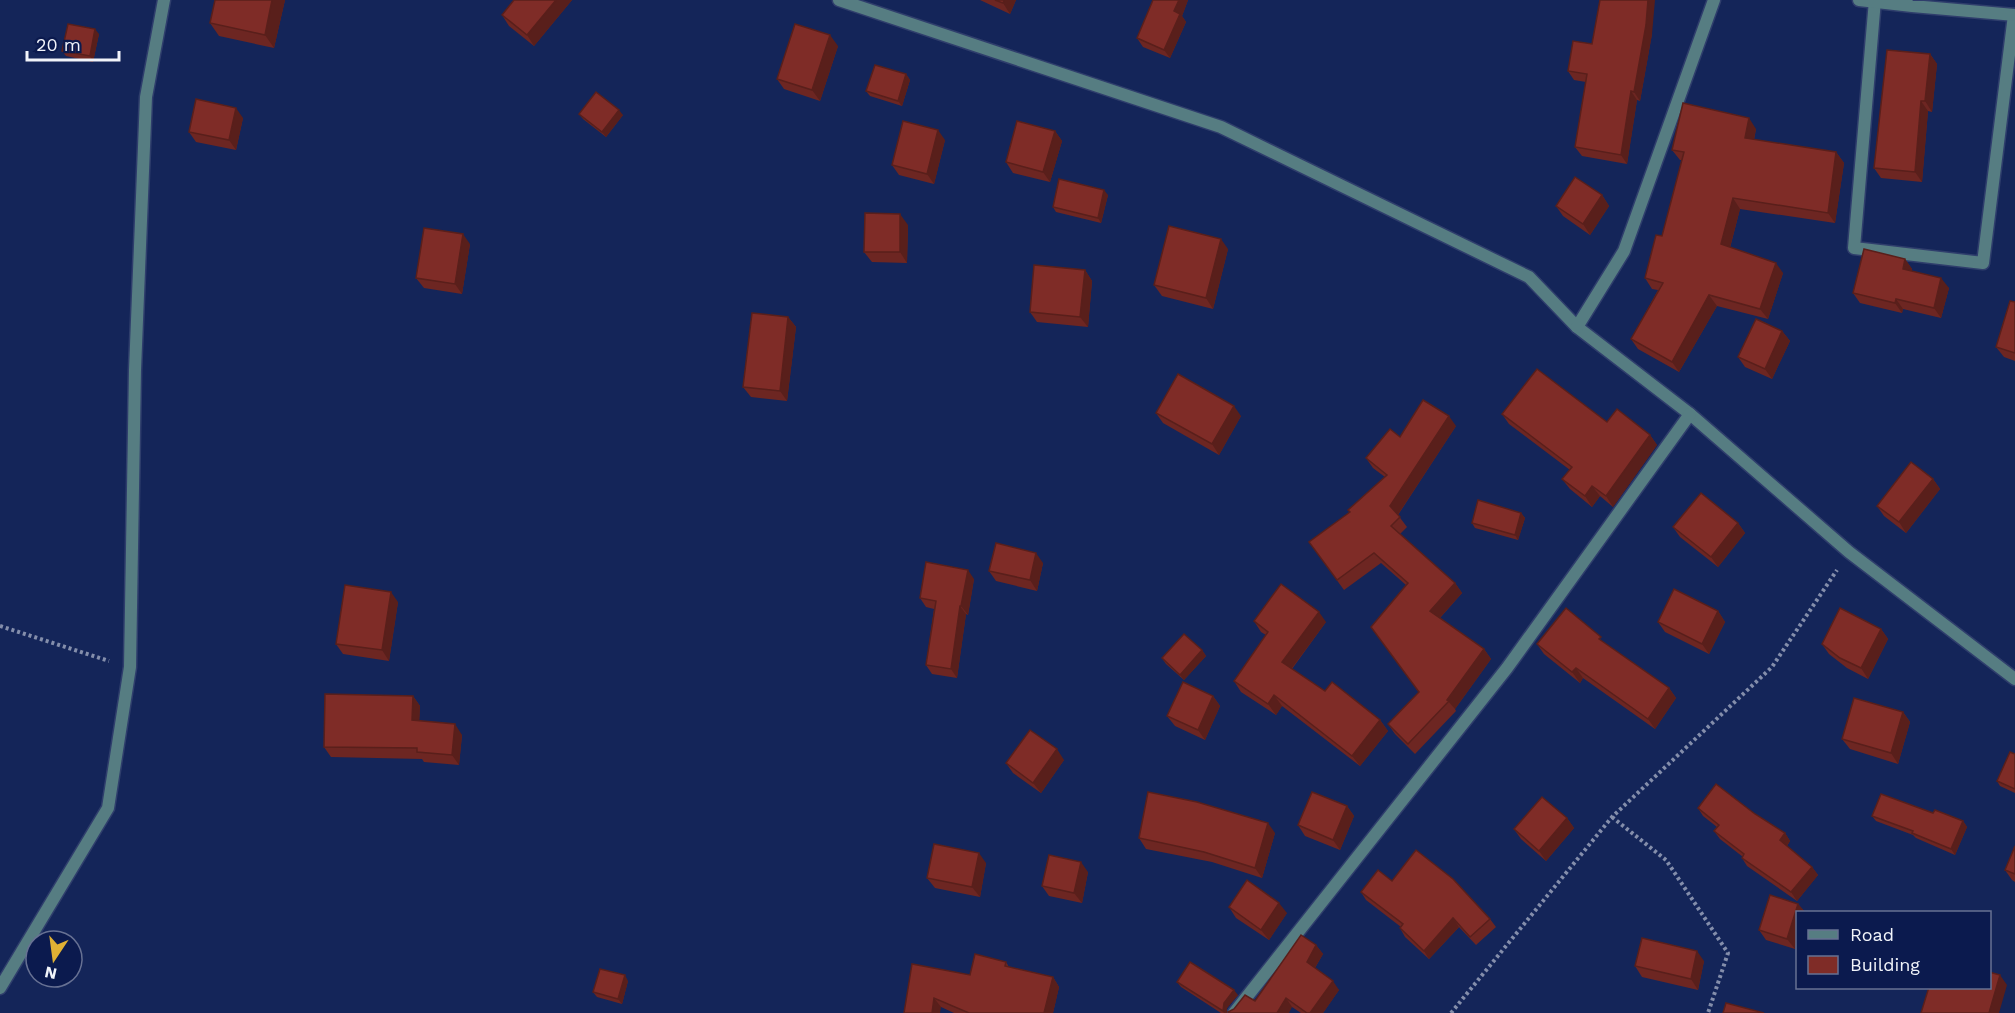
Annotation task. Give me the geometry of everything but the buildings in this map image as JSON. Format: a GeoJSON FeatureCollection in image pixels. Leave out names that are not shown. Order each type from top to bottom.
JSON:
{"type":"FeatureCollection","features":[{"type":"Feature","properties":{"kind":"street"},"geometry":{"type":"LineString","coordinates":[[0,988],[108,808],[130,667],[135,370],[146,97],[164,0]]}},
{"type":"Feature","properties":{"kind":"street"},"geometry":{"type":"LineString","coordinates":[[839,0],[1221,127],[1529,277],[1577,327],[1690,414],[1849,552],[2015,679]]}},
{"type":"Feature","properties":{"kind":"street"},"geometry":{"type":"LineString","coordinates":[[1577,327],[1624,251],[1714,0]]}},
{"type":"Feature","properties":{"kind":"street"},"geometry":{"type":"LineString","coordinates":[[1859,0],[1875,1],[2015,15],[1983,263],[1854,248],[1875,1]]}},
{"type":"Feature","properties":{"kind":"street"},"geometry":{"type":"LineString","coordinates":[[1234,1013],[1507,668],[1690,414]]}},
{"type":"Feature","properties":{"kind":"path"},"geometry":{"type":"LineString","coordinates":[[1451,1013],[1612,817],[1772,667],[1849,552]]}},
{"type":"Feature","properties":{"kind":"path"},"geometry":{"type":"LineString","coordinates":[[0,626],[130,667]]}},
{"type":"Feature","properties":{"kind":"path"},"geometry":{"type":"LineString","coordinates":[[1612,817],[1666,860],[1728,952],[1708,1013]]}}]}
